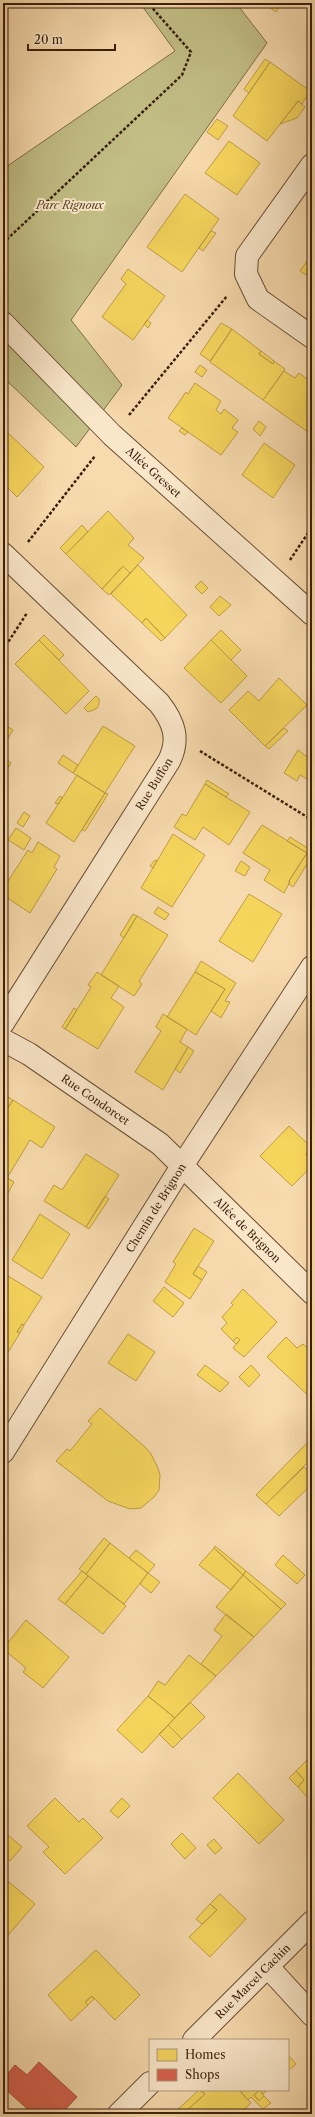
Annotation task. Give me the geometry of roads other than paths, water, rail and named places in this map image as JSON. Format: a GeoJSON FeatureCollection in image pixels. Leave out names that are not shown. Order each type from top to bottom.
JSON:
{"type":"FeatureCollection","features":[{"type":"Feature","properties":{"kind":"street"},"geometry":{"type":"LineString","coordinates":[[312,165],[247,256],[246,274],[258,299],[312,337]]}},
{"type":"Feature","properties":{"kind":"street","name":"Allée Gresset"},"geometry":{"type":"LineString","coordinates":[[3,323],[112,435],[276,580],[312,614]]}},
{"type":"Feature","properties":{"kind":"street","name":"Rue Buffon"},"geometry":{"type":"LineString","coordinates":[[3,554],[159,703],[169,715],[176,736],[175,746],[169,761],[3,1023]]}},
{"type":"Feature","properties":{"kind":"street","name":"Chemin de Brignon"},"geometry":{"type":"LineString","coordinates":[[3,1452],[182,1166],[312,967]]}},
{"type":"Feature","properties":{"kind":"street","name":"Rue Condorcet"},"geometry":{"type":"LineString","coordinates":[[3,1040],[29,1054],[160,1144],[182,1166]]}},
{"type":"Feature","properties":{"kind":"street","name":"Allée de Brignon"},"geometry":{"type":"LineString","coordinates":[[182,1166],[312,1293]]}},
{"type":"Feature","properties":{"kind":"street","name":"Rue Marcel Cachin"},"geometry":{"type":"LineString","coordinates":[[195,2039],[312,1922]]}},
{"type":"Feature","properties":{"kind":"street"},"geometry":{"type":"LineString","coordinates":[[268,1967],[312,2015]]}},
{"type":"Feature","properties":{"kind":"street"},"geometry":{"type":"LineString","coordinates":[[119,2114],[149,2084]]}},
{"type":"Feature","properties":{"kind":"park label","name":"Parc Rignoux"},"geometry":{"type":"Point","coordinates":[70,205]}}]}
